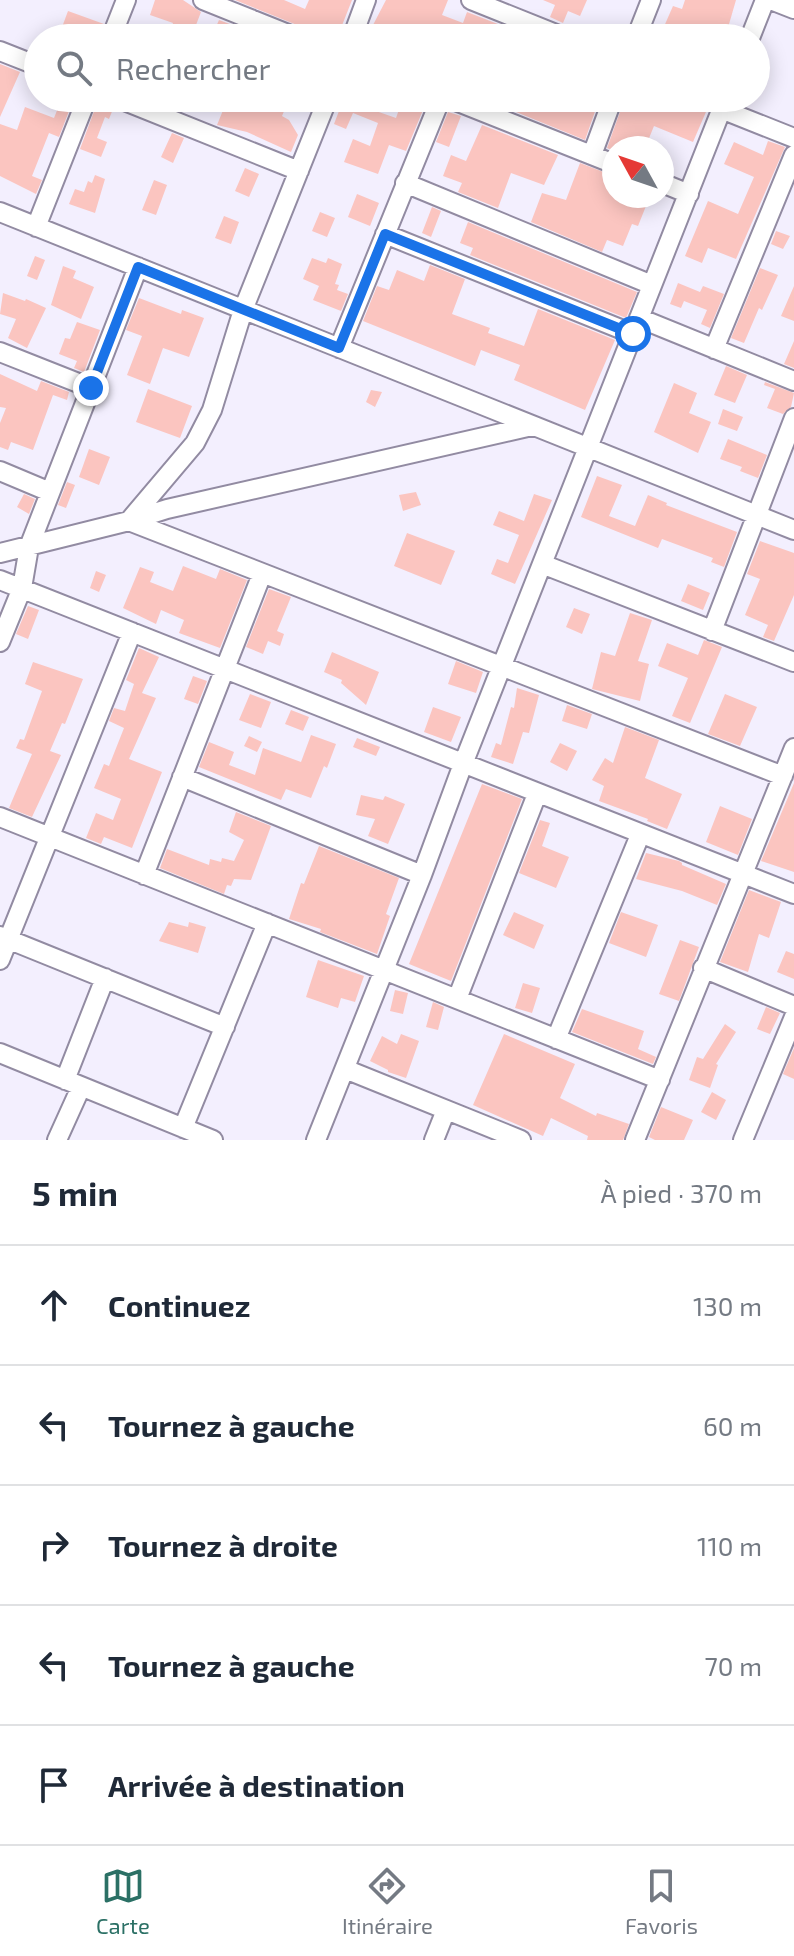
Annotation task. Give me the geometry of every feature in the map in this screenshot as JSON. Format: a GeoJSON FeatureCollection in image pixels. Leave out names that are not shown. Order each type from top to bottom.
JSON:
{"type":"FeatureCollection","features":[{"type":"Feature","properties":{"kind":"street"},"geometry":{"type":"LineString","coordinates":[[117,24],[126,0]]}},
{"type":"Feature","properties":{"kind":"street"},"geometry":{"type":"LineString","coordinates":[[203,0],[263,24]]}},
{"type":"Feature","properties":{"kind":"street"},"geometry":{"type":"LineString","coordinates":[[357,24],[366,0]]}},
{"type":"Feature","properties":{"kind":"street"},"geometry":{"type":"LineString","coordinates":[[471,0],[531,24]]}},
{"type":"Feature","properties":{"kind":"street"},"geometry":{"type":"LineString","coordinates":[[642,24],[651,0]]}},
{"type":"Feature","properties":{"kind":"street"},"geometry":{"type":"LineString","coordinates":[[756,24],[765,0]]}},
{"type":"Feature","properties":{"kind":"street"},"geometry":{"type":"LineString","coordinates":[[771,0],[794,9]]}},
{"type":"Feature","properties":{"kind":"street"},"geometry":{"type":"LineString","coordinates":[[249,24],[251,19]]}},
{"type":"Feature","properties":{"kind":"street"},"geometry":{"type":"LineString","coordinates":[[0,51],[24,60]]}},
{"type":"Feature","properties":{"kind":"street"},"geometry":{"type":"LineString","coordinates":[[36,227],[81,112]]}},
{"type":"Feature","properties":{"kind":"street"},"geometry":{"type":"LineString","coordinates":[[152,112],[299,171]]}},
{"type":"Feature","properties":{"kind":"street"},"geometry":{"type":"LineString","coordinates":[[129,521],[195,443],[212,410],[243,310],[322,112]]}},
{"type":"Feature","properties":{"kind":"street"},"geometry":{"type":"LineString","coordinates":[[339,348],[435,112]]}},
{"type":"Feature","properties":{"kind":"street"},"geometry":{"type":"LineString","coordinates":[[483,112],[602,159]]}},
{"type":"Feature","properties":{"kind":"street"},"geometry":{"type":"LineString","coordinates":[[592,155],[608,112]]}},
{"type":"Feature","properties":{"kind":"street"},"geometry":{"type":"LineString","coordinates":[[316,1140],[721,112]]}},
{"type":"Feature","properties":{"kind":"street"},"geometry":{"type":"LineString","coordinates":[[742,112],[794,138]]}},
{"type":"Feature","properties":{"kind":"street"},"geometry":{"type":"LineString","coordinates":[[714,349],[794,155]]}},
{"type":"Feature","properties":{"kind":"street"},"geometry":{"type":"LineString","coordinates":[[405,183],[652,285]]}},
{"type":"Feature","properties":{"kind":"street"},"geometry":{"type":"LineString","coordinates":[[674,188],[689,194]]}},
{"type":"Feature","properties":{"kind":"street"},"geometry":{"type":"LineString","coordinates":[[0,212],[794,530]]}},
{"type":"Feature","properties":{"kind":"street"},"geometry":{"type":"LineString","coordinates":[[385,234],[636,326],[714,349],[794,381]]}},
{"type":"Feature","properties":{"kind":"street"},"geometry":{"type":"LineString","coordinates":[[0,642],[22,588],[29,547],[138,267]]}},
{"type":"Feature","properties":{"kind":"street"},"geometry":{"type":"LineString","coordinates":[[0,352],[91,388]]}},
{"type":"Feature","properties":{"kind":"street"},"geometry":{"type":"LineString","coordinates":[[712,631],[794,418]]}},
{"type":"Feature","properties":{"kind":"street"},"geometry":{"type":"LineString","coordinates":[[0,553],[167,509],[532,426]]}},
{"type":"Feature","properties":{"kind":"street"},"geometry":{"type":"LineString","coordinates":[[0,471],[50,492]]}},
{"type":"Feature","properties":{"kind":"street"},"geometry":{"type":"LineString","coordinates":[[129,521],[783,776]]}},
{"type":"Feature","properties":{"kind":"street"},"geometry":{"type":"LineString","coordinates":[[542,564],[794,662]]}},
{"type":"Feature","properties":{"kind":"street"},"geometry":{"type":"LineString","coordinates":[[144,875],[262,574]]}},
{"type":"Feature","properties":{"kind":"street"},"geometry":{"type":"LineString","coordinates":[[0,580],[794,894]]}},
{"type":"Feature","properties":{"kind":"street"},"geometry":{"type":"LineString","coordinates":[[0,960],[4,938],[49,837],[132,632]]}},
{"type":"Feature","properties":{"kind":"street"},"geometry":{"type":"LineString","coordinates":[[635,1140],[794,748]]}},
{"type":"Feature","properties":{"kind":"street"},"geometry":{"type":"LineString","coordinates":[[182,777],[422,875]]}},
{"type":"Feature","properties":{"kind":"street"},"geometry":{"type":"LineString","coordinates":[[457,999],[537,794]]}},
{"type":"Feature","properties":{"kind":"street"},"geometry":{"type":"LineString","coordinates":[[0,817],[660,1080]]}},
{"type":"Feature","properties":{"kind":"street"},"geometry":{"type":"LineString","coordinates":[[556,1039],[640,835]]}},
{"type":"Feature","properties":{"kind":"street"},"geometry":{"type":"LineString","coordinates":[[183,1128],[267,923]]}},
{"type":"Feature","properties":{"kind":"street"},"geometry":{"type":"LineString","coordinates":[[4,938],[225,1027]]}},
{"type":"Feature","properties":{"kind":"street"},"geometry":{"type":"LineString","coordinates":[[703,968],[794,1006]]}},
{"type":"Feature","properties":{"kind":"street"},"geometry":{"type":"LineString","coordinates":[[57,1140],[105,978]]}},
{"type":"Feature","properties":{"kind":"street"},"geometry":{"type":"LineString","coordinates":[[743,1140],[794,1017]]}},
{"type":"Feature","properties":{"kind":"street"},"geometry":{"type":"LineString","coordinates":[[0,1053],[213,1140]]}},
{"type":"Feature","properties":{"kind":"street"},"geometry":{"type":"LineString","coordinates":[[345,1069],[521,1140]]}},
{"type":"Feature","properties":{"kind":"street"},"geometry":{"type":"LineString","coordinates":[[434,1140],[446,1110]]}},
{"type":"Feature","properties":{"kind":"building"},"geometry":{"type":"Polygon","coordinates":[[[155,0],[183,0],[201,12],[196,24],[173,24],[150,15],[155,0]]]}},
{"type":"Feature","properties":{"kind":"building"},"geometry":{"type":"Polygon","coordinates":[[[235,0],[284,0],[305,9],[309,0],[352,0],[343,24],[295,24],[235,0]]]}},
{"type":"Feature","properties":{"kind":"building"},"geometry":{"type":"Polygon","coordinates":[[[386,0],[448,0],[442,15],[463,23],[467,12],[498,24],[374,24],[386,0]]]}},
{"type":"Feature","properties":{"kind":"building"},"geometry":{"type":"Polygon","coordinates":[[[543,0],[587,0],[580,16],[568,11],[563,23],[550,17],[555,5],[543,0]]]}},
{"type":"Feature","properties":{"kind":"building"},"geometry":{"type":"Polygon","coordinates":[[[685,0],[736,0],[729,24],[665,24],[673,6],[682,9],[685,0]]]}},
{"type":"Feature","properties":{"kind":"building"},"geometry":{"type":"Polygon","coordinates":[[[68,11],[104,24],[63,24],[68,11]]]}},
{"type":"Feature","properties":{"kind":"building"},"geometry":{"type":"Polygon","coordinates":[[[0,64],[20,72],[0,117],[0,64]]]}},
{"type":"Feature","properties":{"kind":"building"},"geometry":{"type":"Polygon","coordinates":[[[24,110],[54,118],[56,112],[69,112],[59,137],[49,133],[32,176],[42,180],[36,194],[0,176],[0,124],[17,130],[24,110]]]}},
{"type":"Feature","properties":{"kind":"building"},"geometry":{"type":"Polygon","coordinates":[[[94,112],[112,112],[109,119],[105,117],[97,138],[107,142],[101,157],[80,149],[94,112]]]}},
{"type":"Feature","properties":{"kind":"building"},"geometry":{"type":"Polygon","coordinates":[[[222,112],[284,112],[282,116],[289,120],[298,135],[291,152],[247,132],[217,125],[222,112]]]}},
{"type":"Feature","properties":{"kind":"building"},"geometry":{"type":"Polygon","coordinates":[[[339,112],[379,112],[396,118],[398,112],[422,112],[406,151],[389,145],[378,174],[344,162],[353,139],[370,146],[378,123],[353,113],[346,129],[334,124],[339,112]]]}},
{"type":"Feature","properties":{"kind":"building"},"geometry":{"type":"Polygon","coordinates":[[[448,112],[461,116],[449,147],[436,142],[448,112]]]}},
{"type":"Feature","properties":{"kind":"building"},"geometry":{"type":"Polygon","coordinates":[[[516,112],[595,112],[585,140],[516,112]]]}},
{"type":"Feature","properties":{"kind":"building"},"geometry":{"type":"Polygon","coordinates":[[[620,112],[706,112],[693,142],[654,126],[650,136],[611,136],[620,112]]]}},
{"type":"Feature","properties":{"kind":"building"},"geometry":{"type":"Polygon","coordinates":[[[482,125],[558,155],[544,185],[511,173],[498,208],[458,192],[462,183],[443,176],[451,155],[466,161],[482,125]]]}},
{"type":"Feature","properties":{"kind":"building"},"geometry":{"type":"Polygon","coordinates":[[[172,133],[184,138],[173,163],[161,157],[172,133]]]}},
{"type":"Feature","properties":{"kind":"building"},"geometry":{"type":"Polygon","coordinates":[[[768,141],[785,147],[736,259],[708,248],[702,263],[685,256],[708,201],[738,214],[754,177],[724,164],[734,142],[763,155],[768,141]]]}},
{"type":"Feature","properties":{"kind":"building"},"geometry":{"type":"Polygon","coordinates":[[[580,163],[602,171],[602,208],[645,208],[638,226],[632,224],[623,246],[607,240],[602,252],[531,222],[542,193],[566,200],[580,163]]]}},
{"type":"Feature","properties":{"kind":"building"},"geometry":{"type":"Polygon","coordinates":[[[245,168],[259,174],[249,197],[235,191],[245,168]]]}},
{"type":"Feature","properties":{"kind":"building"},"geometry":{"type":"Polygon","coordinates":[[[95,175],[105,179],[95,213],[69,204],[75,189],[84,192],[88,181],[92,183],[95,175]]]}},
{"type":"Feature","properties":{"kind":"building"},"geometry":{"type":"Polygon","coordinates":[[[154,180],[167,185],[156,215],[142,210],[154,180]]]}},
{"type":"Feature","properties":{"kind":"building"},"geometry":{"type":"Polygon","coordinates":[[[357,194],[379,203],[370,226],[348,217],[357,194]]]}},
{"type":"Feature","properties":{"kind":"building"},"geometry":{"type":"Polygon","coordinates":[[[432,207],[441,211],[431,237],[422,233],[432,207]]]}},
{"type":"Feature","properties":{"kind":"building"},"geometry":{"type":"Polygon","coordinates":[[[320,212],[335,218],[327,237],[312,231],[320,212]]]}},
{"type":"Feature","properties":{"kind":"building"},"geometry":{"type":"Polygon","coordinates":[[[224,216],[239,222],[231,244],[215,238],[224,216]]]}},
{"type":"Feature","properties":{"kind":"building"},"geometry":{"type":"Polygon","coordinates":[[[468,222],[637,292],[626,318],[470,255],[473,248],[460,243],[468,222]]]}},
{"type":"Feature","properties":{"kind":"building"},"geometry":{"type":"Polygon","coordinates":[[[776,231],[790,236],[783,249],[771,244],[776,231]]]}},
{"type":"Feature","properties":{"kind":"building"},"geometry":{"type":"Polygon","coordinates":[[[35,256],[45,260],[37,280],[27,276],[35,256]]]}},
{"type":"Feature","properties":{"kind":"building"},"geometry":{"type":"Polygon","coordinates":[[[312,258],[326,263],[328,258],[342,264],[335,284],[339,285],[337,290],[348,294],[341,311],[313,300],[319,286],[303,279],[312,258]]]}},
{"type":"Feature","properties":{"kind":"building"},"geometry":{"type":"Polygon","coordinates":[[[430,265],[465,279],[452,314],[490,328],[488,333],[524,346],[538,309],[615,340],[585,410],[514,380],[520,365],[481,350],[475,366],[363,321],[377,286],[389,290],[397,270],[424,281],[430,265]]]}},
{"type":"Feature","properties":{"kind":"building"},"geometry":{"type":"Polygon","coordinates":[[[63,266],[76,271],[73,278],[94,287],[81,319],[51,305],[63,266]]]}},
{"type":"Feature","properties":{"kind":"building"},"geometry":{"type":"Polygon","coordinates":[[[760,268],[778,275],[744,343],[731,338],[760,268]]]}},
{"type":"Feature","properties":{"kind":"building"},"geometry":{"type":"Polygon","coordinates":[[[678,283],[700,292],[703,286],[724,294],[710,328],[701,324],[707,310],[684,301],[681,308],[670,304],[678,283]]]}},
{"type":"Feature","properties":{"kind":"building"},"geometry":{"type":"Polygon","coordinates":[[[794,286],[794,321],[781,316],[794,286]]]}},
{"type":"Feature","properties":{"kind":"building"},"geometry":{"type":"Polygon","coordinates":[[[3,293],[46,308],[27,348],[8,338],[16,319],[0,314],[3,293]]]}},
{"type":"Feature","properties":{"kind":"building"},"geometry":{"type":"Polygon","coordinates":[[[139,298],[181,314],[182,310],[204,318],[189,357],[163,348],[150,384],[127,375],[142,336],[126,330],[139,298]]]}},
{"type":"Feature","properties":{"kind":"building"},"geometry":{"type":"Polygon","coordinates":[[[77,322],[100,330],[84,372],[74,368],[77,361],[59,354],[65,338],[70,339],[77,322]]]}},
{"type":"Feature","properties":{"kind":"building"},"geometry":{"type":"Polygon","coordinates":[[[794,341],[794,368],[784,364],[794,341]]]}},
{"type":"Feature","properties":{"kind":"building"},"geometry":{"type":"Polygon","coordinates":[[[726,366],[747,375],[735,403],[714,395],[726,366]]]}},
{"type":"Feature","properties":{"kind":"building"},"geometry":{"type":"Polygon","coordinates":[[[0,374],[37,391],[41,381],[69,392],[67,400],[53,395],[33,450],[11,442],[8,450],[0,447],[0,423],[6,408],[0,407],[0,374]]]}},
{"type":"Feature","properties":{"kind":"building"},"geometry":{"type":"Polygon","coordinates":[[[765,382],[794,393],[791,407],[783,414],[767,408],[775,389],[764,385],[765,382]]]}},
{"type":"Feature","properties":{"kind":"building"},"geometry":{"type":"Polygon","coordinates":[[[674,383],[697,393],[689,413],[711,422],[698,453],[654,432],[674,383]]]}},
{"type":"Feature","properties":{"kind":"building"},"geometry":{"type":"Polygon","coordinates":[[[148,389],[192,406],[180,438],[136,422],[148,389]]]}},
{"type":"Feature","properties":{"kind":"building"},"geometry":{"type":"Polygon","coordinates":[[[371,390],[382,392],[375,407],[366,402],[371,390]]]}},
{"type":"Feature","properties":{"kind":"building"},"geometry":{"type":"Polygon","coordinates":[[[723,409],[743,417],[737,431],[718,424],[723,409]]]}},
{"type":"Feature","properties":{"kind":"building"},"geometry":{"type":"Polygon","coordinates":[[[728,439],[767,455],[758,478],[740,471],[742,467],[720,459],[728,439]]]}},
{"type":"Feature","properties":{"kind":"building"},"geometry":{"type":"Polygon","coordinates":[[[89,449],[110,457],[99,485],[79,477],[89,449]]]}},
{"type":"Feature","properties":{"kind":"building"},"geometry":{"type":"Polygon","coordinates":[[[597,476],[622,485],[609,516],[635,526],[648,495],[737,532],[724,567],[711,562],[713,558],[662,539],[658,548],[581,517],[597,476]]]}},
{"type":"Feature","properties":{"kind":"building"},"geometry":{"type":"Polygon","coordinates":[[[67,482],[75,485],[66,508],[58,505],[67,482]]]}},
{"type":"Feature","properties":{"kind":"building"},"geometry":{"type":"Polygon","coordinates":[[[416,492],[421,505],[403,511],[399,495],[416,492]]]}},
{"type":"Feature","properties":{"kind":"building"},"geometry":{"type":"Polygon","coordinates":[[[24,494],[35,499],[29,514],[17,507],[24,494]]]}},
{"type":"Feature","properties":{"kind":"building"},"geometry":{"type":"Polygon","coordinates":[[[534,494],[552,500],[515,584],[491,574],[497,559],[508,563],[519,535],[493,525],[499,511],[524,521],[534,494]]]}},
{"type":"Feature","properties":{"kind":"building"},"geometry":{"type":"Polygon","coordinates":[[[407,533],[455,551],[441,585],[394,566],[407,533]]]}},
{"type":"Feature","properties":{"kind":"building"},"geometry":{"type":"Polygon","coordinates":[[[760,541],[794,553],[794,595],[774,641],[763,637],[768,625],[745,615],[760,579],[747,574],[760,541]]]}},
{"type":"Feature","properties":{"kind":"building"},"geometry":{"type":"Polygon","coordinates":[[[183,566],[216,579],[220,569],[247,580],[220,648],[179,633],[184,620],[161,610],[156,624],[123,608],[140,567],[154,572],[150,582],[173,591],[183,566]]]}},
{"type":"Feature","properties":{"kind":"building"},"geometry":{"type":"Polygon","coordinates":[[[96,571],[106,575],[99,592],[90,588],[96,571]]]}},
{"type":"Feature","properties":{"kind":"building"},"geometry":{"type":"Polygon","coordinates":[[[688,584],[710,593],[703,610],[681,601],[688,584]]]}},
{"type":"Feature","properties":{"kind":"building"},"geometry":{"type":"Polygon","coordinates":[[[269,589],[291,597],[277,631],[284,634],[280,646],[268,641],[263,654],[246,647],[269,589]]]}},
{"type":"Feature","properties":{"kind":"building"},"geometry":{"type":"Polygon","coordinates":[[[28,606],[39,610],[28,639],[16,634],[28,606]]]}},
{"type":"Feature","properties":{"kind":"building"},"geometry":{"type":"Polygon","coordinates":[[[574,608],[590,614],[582,634],[566,627],[574,608]]]}},
{"type":"Feature","properties":{"kind":"building"},"geometry":{"type":"Polygon","coordinates":[[[630,613],[652,620],[638,661],[649,664],[640,701],[592,689],[601,652],[615,656],[630,613]]]}},
{"type":"Feature","properties":{"kind":"building"},"geometry":{"type":"Polygon","coordinates":[[[704,640],[722,647],[690,723],[672,716],[688,678],[658,666],[667,643],[698,655],[704,640]]]}},
{"type":"Feature","properties":{"kind":"building"},"geometry":{"type":"Polygon","coordinates":[[[139,648],[159,657],[142,693],[156,698],[129,759],[162,772],[132,848],[104,837],[101,844],[86,838],[96,813],[113,820],[121,799],[94,788],[104,764],[109,766],[124,728],[109,721],[114,708],[125,711],[134,684],[126,680],[139,648]]]}},
{"type":"Feature","properties":{"kind":"building"},"geometry":{"type":"Polygon","coordinates":[[[332,652],[379,672],[366,705],[341,683],[342,680],[324,672],[332,652]]]}},
{"type":"Feature","properties":{"kind":"building"},"geometry":{"type":"Polygon","coordinates":[[[456,661],[483,672],[476,693],[448,684],[456,661]]]}},
{"type":"Feature","properties":{"kind":"building"},"geometry":{"type":"Polygon","coordinates":[[[33,662],[83,679],[50,751],[61,755],[32,817],[9,808],[32,754],[16,748],[20,739],[24,740],[42,691],[25,684],[33,662]]]}},
{"type":"Feature","properties":{"kind":"building"},"geometry":{"type":"Polygon","coordinates":[[[193,676],[207,681],[198,704],[184,699],[193,676]]]}},
{"type":"Feature","properties":{"kind":"building"},"geometry":{"type":"Polygon","coordinates":[[[517,688],[539,695],[529,733],[523,732],[513,764],[491,757],[496,743],[501,745],[511,707],[514,708],[517,688]]]}},
{"type":"Feature","properties":{"kind":"building"},"geometry":{"type":"Polygon","coordinates":[[[250,694],[271,702],[261,728],[239,720],[250,694]]]}},
{"type":"Feature","properties":{"kind":"building"},"geometry":{"type":"Polygon","coordinates":[[[725,694],[757,707],[740,746],[708,734],[725,694]]]}},
{"type":"Feature","properties":{"kind":"building"},"geometry":{"type":"Polygon","coordinates":[[[567,705],[592,714],[587,729],[562,721],[567,705]]]}},
{"type":"Feature","properties":{"kind":"building"},"geometry":{"type":"Polygon","coordinates":[[[433,707],[461,717],[451,742],[424,732],[433,707]]]}},
{"type":"Feature","properties":{"kind":"building"},"geometry":{"type":"Polygon","coordinates":[[[291,710],[309,717],[303,731],[285,724],[291,710]]]}},
{"type":"Feature","properties":{"kind":"building"},"geometry":{"type":"Polygon","coordinates":[[[625,727],[659,740],[645,778],[682,794],[667,829],[599,801],[604,786],[592,780],[605,758],[613,763],[625,727]]]}},
{"type":"Feature","properties":{"kind":"building"},"geometry":{"type":"Polygon","coordinates":[[[311,735],[336,744],[311,798],[286,789],[281,800],[199,767],[209,742],[234,752],[229,765],[255,775],[263,748],[301,762],[311,735]]]}},
{"type":"Feature","properties":{"kind":"building"},"geometry":{"type":"Polygon","coordinates":[[[249,736],[262,742],[257,752],[244,746],[249,736]]]}},
{"type":"Feature","properties":{"kind":"building"},"geometry":{"type":"Polygon","coordinates":[[[357,738],[380,747],[376,756],[353,747],[357,738]]]}},
{"type":"Feature","properties":{"kind":"building"},"geometry":{"type":"Polygon","coordinates":[[[560,743],[577,751],[567,771],[550,762],[560,743]]]}},
{"type":"Feature","properties":{"kind":"building"},"geometry":{"type":"Polygon","coordinates":[[[794,783],[794,872],[761,861],[794,783]]]}},
{"type":"Feature","properties":{"kind":"building"},"geometry":{"type":"Polygon","coordinates":[[[482,784],[522,799],[451,981],[409,964],[482,784]]]}},
{"type":"Feature","properties":{"kind":"building"},"geometry":{"type":"Polygon","coordinates":[[[361,795],[383,800],[385,796],[405,804],[388,844],[368,836],[375,819],[356,815],[361,795]]]}},
{"type":"Feature","properties":{"kind":"building"},"geometry":{"type":"Polygon","coordinates":[[[720,806],[752,819],[738,855],[706,842],[720,806]]]}},
{"type":"Feature","properties":{"kind":"building"},"geometry":{"type":"Polygon","coordinates":[[[236,812],[271,826],[251,880],[234,879],[231,886],[227,885],[224,894],[160,868],[167,849],[209,865],[210,859],[234,861],[244,840],[229,832],[236,812]]]}},
{"type":"Feature","properties":{"kind":"building"},"geometry":{"type":"Polygon","coordinates":[[[540,820],[550,823],[542,846],[569,857],[556,888],[519,873],[540,820]]]}},
{"type":"Feature","properties":{"kind":"building"},"geometry":{"type":"Polygon","coordinates":[[[319,846],[399,878],[386,914],[390,916],[377,954],[320,932],[321,929],[289,919],[301,883],[304,884],[319,846]]]}},
{"type":"Feature","properties":{"kind":"building"},"geometry":{"type":"Polygon","coordinates":[[[646,853],[679,861],[726,884],[717,905],[682,891],[636,879],[646,853]]]}},
{"type":"Feature","properties":{"kind":"building"},"geometry":{"type":"Polygon","coordinates":[[[749,890],[781,902],[769,938],[759,934],[748,972],[720,962],[749,890]]]}},
{"type":"Feature","properties":{"kind":"building"},"geometry":{"type":"Polygon","coordinates":[[[514,912],[544,925],[534,949],[503,935],[514,912]]]}},
{"type":"Feature","properties":{"kind":"building"},"geometry":{"type":"Polygon","coordinates":[[[621,912],[658,925],[646,957],[609,943],[621,912]]]}},
{"type":"Feature","properties":{"kind":"building"},"geometry":{"type":"Polygon","coordinates":[[[169,922],[188,927],[189,922],[206,927],[198,953],[159,941],[169,922]]]}},
{"type":"Feature","properties":{"kind":"building"},"geometry":{"type":"Polygon","coordinates":[[[680,940],[699,947],[679,1001],[659,994],[680,940]]]}},
{"type":"Feature","properties":{"kind":"building"},"geometry":{"type":"Polygon","coordinates":[[[786,951],[794,954],[794,979],[777,972],[786,951]]]}},
{"type":"Feature","properties":{"kind":"building"},"geometry":{"type":"Polygon","coordinates":[[[318,960],[364,976],[355,1002],[341,998],[338,1008],[306,997],[318,960]]]}},
{"type":"Feature","properties":{"kind":"building"},"geometry":{"type":"Polygon","coordinates":[[[523,983],[540,988],[532,1013],[515,1008],[523,983]]]}},
{"type":"Feature","properties":{"kind":"building"},"geometry":{"type":"Polygon","coordinates":[[[395,990],[408,993],[403,1014],[390,1011],[395,990]]]}},
{"type":"Feature","properties":{"kind":"building"},"geometry":{"type":"Polygon","coordinates":[[[433,1002],[444,1007],[438,1030],[426,1027],[433,1002]]]}},
{"type":"Feature","properties":{"kind":"building"},"geometry":{"type":"Polygon","coordinates":[[[766,1007],[780,1013],[770,1034],[757,1029],[766,1007]]]}},
{"type":"Feature","properties":{"kind":"building"},"geometry":{"type":"Polygon","coordinates":[[[582,1009],[644,1031],[638,1049],[656,1057],[653,1064],[572,1032],[582,1009]]]}},
{"type":"Feature","properties":{"kind":"building"},"geometry":{"type":"Polygon","coordinates":[[[725,1024],[736,1032],[716,1064],[710,1088],[689,1080],[697,1057],[703,1059],[725,1024]]]}},
{"type":"Feature","properties":{"kind":"building"},"geometry":{"type":"Polygon","coordinates":[[[401,1034],[419,1041],[406,1078],[370,1061],[382,1036],[397,1044],[401,1034]]]}},
{"type":"Feature","properties":{"kind":"building"},"geometry":{"type":"Polygon","coordinates":[[[504,1034],[575,1064],[560,1098],[596,1116],[597,1113],[629,1124],[623,1140],[587,1140],[588,1136],[551,1118],[543,1136],[473,1105],[504,1034]]]}},
{"type":"Feature","properties":{"kind":"building"},"geometry":{"type":"Polygon","coordinates":[[[794,1048],[794,1079],[783,1074],[794,1048]]]}},
{"type":"Feature","properties":{"kind":"building"},"geometry":{"type":"Polygon","coordinates":[[[712,1092],[726,1100],[716,1120],[701,1112],[712,1092]]]}},
{"type":"Feature","properties":{"kind":"building"},"geometry":{"type":"Polygon","coordinates":[[[661,1107],[693,1120],[684,1140],[655,1140],[649,1137],[661,1107]]]}},
{"type":"Feature","properties":{"kind":"route"},"geometry":{"type":"LineString","coordinates":[[91,388],[138,267],[339,348],[385,234],[633,334]]}}]}
